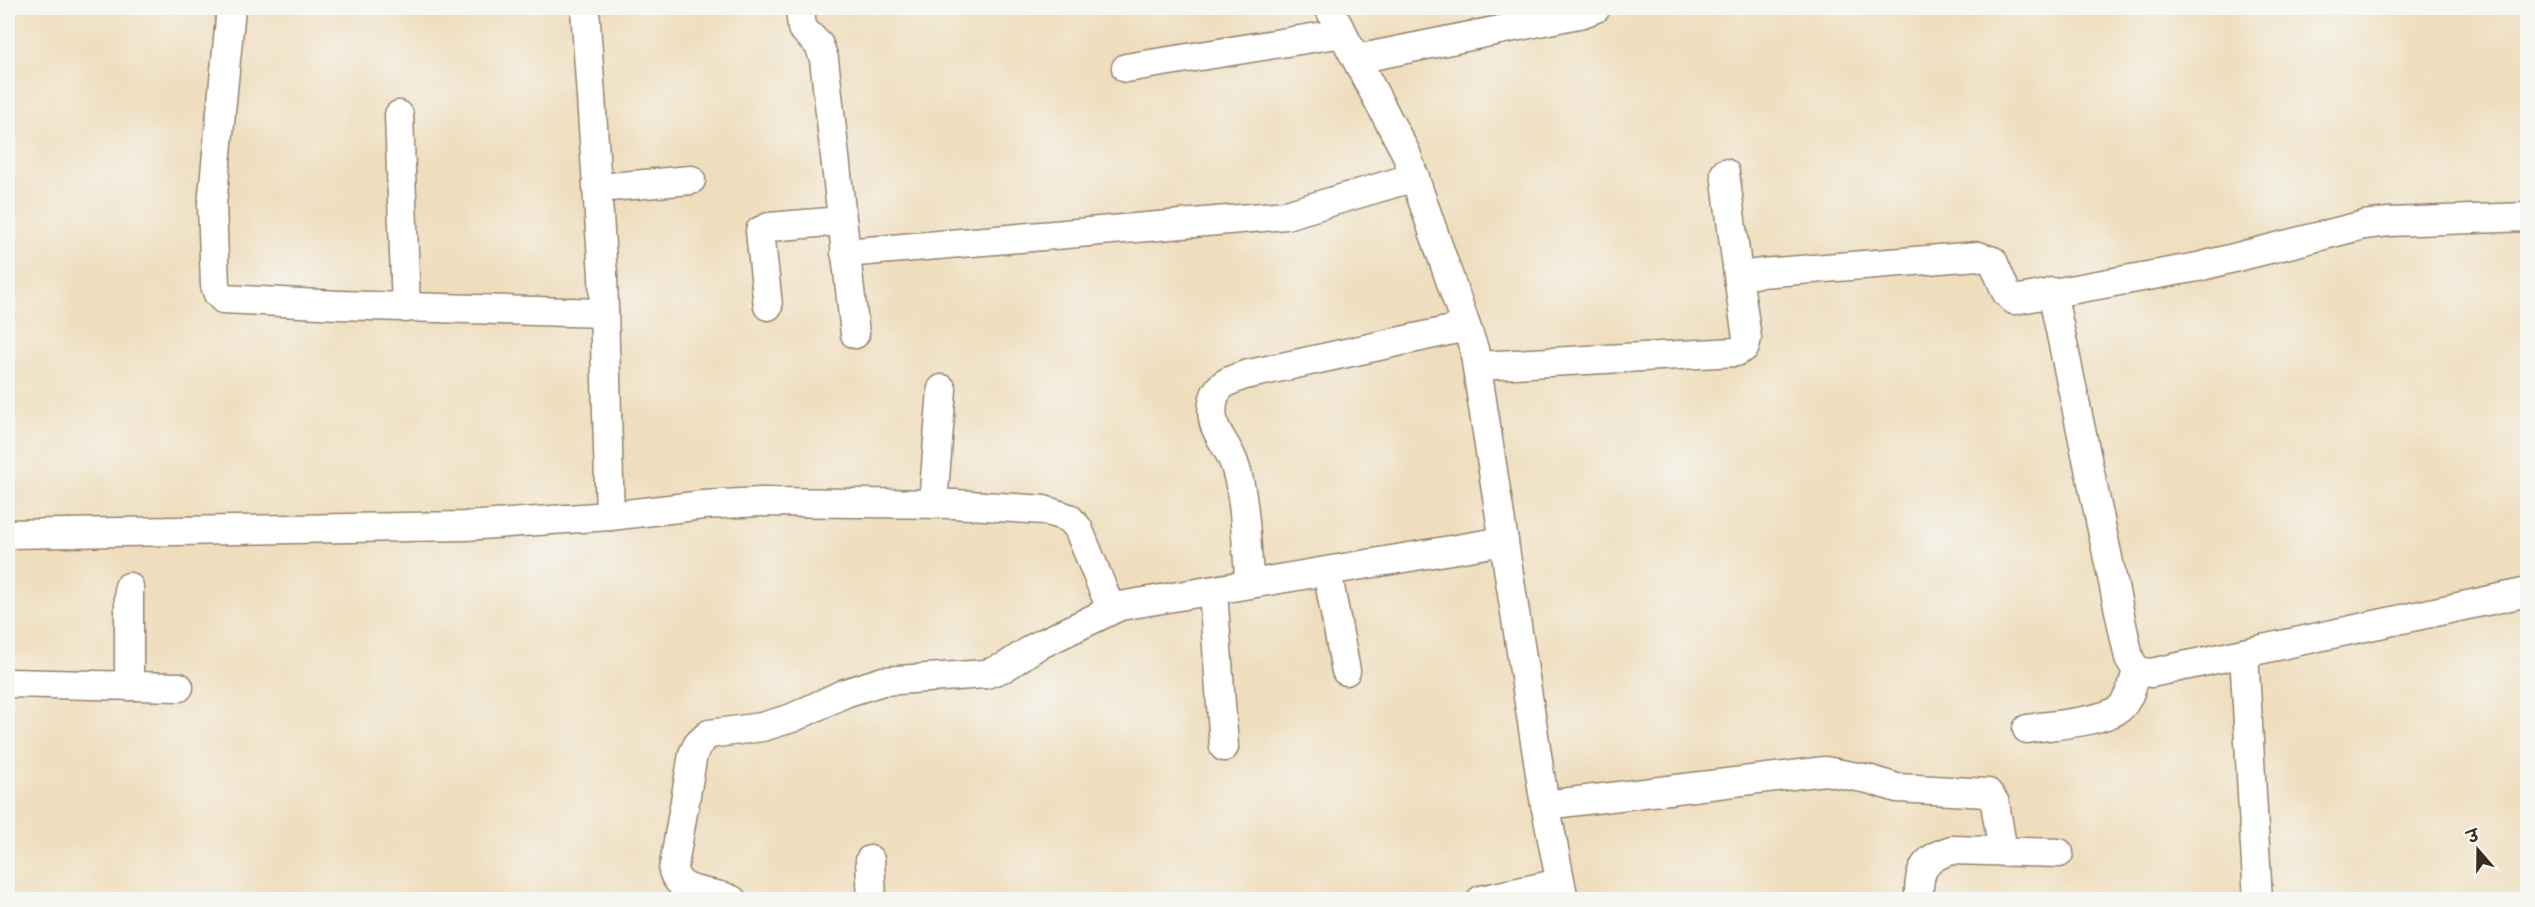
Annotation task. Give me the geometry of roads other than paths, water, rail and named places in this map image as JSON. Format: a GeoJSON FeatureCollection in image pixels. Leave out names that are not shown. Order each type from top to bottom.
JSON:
{"type":"FeatureCollection","features":[{"type":"Feature","properties":{"kind":"street"},"geometry":{"type":"LineString","coordinates":[[231,8],[212,205],[215,285],[218,294],[231,300],[406,308],[604,313]]}},
{"type":"Feature","properties":{"kind":"street"},"geometry":{"type":"LineString","coordinates":[[585,8],[604,313],[610,516]]}},
{"type":"Feature","properties":{"kind":"street"},"geometry":{"type":"LineString","coordinates":[[800,8],[802,28],[819,45],[824,59],[855,334]]}},
{"type":"Feature","properties":{"kind":"street"},"geometry":{"type":"LineString","coordinates":[[1329,8],[1406,153],[1466,327],[1477,366],[1545,805],[1562,892],[1481,900]]}},
{"type":"Feature","properties":{"kind":"street"},"geometry":{"type":"LineString","coordinates":[[1357,59],[1583,14],[1596,8]]}},
{"type":"Feature","properties":{"kind":"street"},"geometry":{"type":"LineString","coordinates":[[1126,68],[1343,33]]}},
{"type":"Feature","properties":{"kind":"street"},"geometry":{"type":"LineString","coordinates":[[399,115],[406,308]]}},
{"type":"Feature","properties":{"kind":"street"},"geometry":{"type":"LineString","coordinates":[[1477,366],[1736,352],[1745,347],[1747,338],[1725,173]]}},
{"type":"Feature","properties":{"kind":"street"},"geometry":{"type":"LineString","coordinates":[[845,253],[1286,215],[1415,177]]}},
{"type":"Feature","properties":{"kind":"street"},"geometry":{"type":"LineString","coordinates":[[597,188],[691,180]]}},
{"type":"Feature","properties":{"kind":"street"},"geometry":{"type":"LineString","coordinates":[[1738,283],[1747,275],[1761,273],[1978,256],[1993,261],[2006,292],[2014,300],[2198,267],[2364,225],[2528,217]]}},
{"type":"Feature","properties":{"kind":"street"},"geometry":{"type":"LineString","coordinates":[[768,306],[760,231],[769,227],[841,221]]}},
{"type":"Feature","properties":{"kind":"street"},"geometry":{"type":"LineString","coordinates":[[2052,292],[2129,658],[2137,671]]}},
{"type":"Feature","properties":{"kind":"street"},"geometry":{"type":"LineString","coordinates":[[1250,584],[1235,464],[1216,433],[1212,414],[1214,396],[1223,384],[1245,375],[1466,327]]}},
{"type":"Feature","properties":{"kind":"street"},"geometry":{"type":"LineString","coordinates":[[933,504],[942,389]]}},
{"type":"Feature","properties":{"kind":"street"},"geometry":{"type":"LineString","coordinates":[[8,534],[465,526],[761,502],[933,504],[1044,510],[1069,518],[1083,537],[1111,609]]}},
{"type":"Feature","properties":{"kind":"street"},"geometry":{"type":"LineString","coordinates":[[732,900],[685,887],[676,881],[673,871],[693,754],[698,744],[709,734],[762,727],[792,718],[845,693],[883,681],[986,674],[1005,667],[1035,647],[1111,609],[1504,541]]}},
{"type":"Feature","properties":{"kind":"street"},"geometry":{"type":"LineString","coordinates":[[1327,571],[1346,671]]}},
{"type":"Feature","properties":{"kind":"street"},"geometry":{"type":"LineString","coordinates":[[129,587],[129,686]]}},
{"type":"Feature","properties":{"kind":"street"},"geometry":{"type":"LineString","coordinates":[[1213,591],[1224,747]]}},
{"type":"Feature","properties":{"kind":"street"},"geometry":{"type":"LineString","coordinates":[[2137,671],[2151,673],[2528,592]]}},
{"type":"Feature","properties":{"kind":"street"},"geometry":{"type":"LineString","coordinates":[[2244,653],[2258,900]]}},
{"type":"Feature","properties":{"kind":"street"},"geometry":{"type":"LineString","coordinates":[[2028,729],[2097,717],[2120,708],[2126,700],[2137,671]]}},
{"type":"Feature","properties":{"kind":"street"},"geometry":{"type":"LineString","coordinates":[[8,684],[179,687]]}},
{"type":"Feature","properties":{"kind":"street"},"geometry":{"type":"LineString","coordinates":[[1545,805],[1825,771],[1868,779],[1897,788],[1988,794],[1995,802],[2004,852]]}},
{"type":"Feature","properties":{"kind":"street"},"geometry":{"type":"LineString","coordinates":[[1919,900],[1921,875],[1933,856],[1952,850],[2059,853]]}},
{"type":"Feature","properties":{"kind":"street"},"geometry":{"type":"LineString","coordinates":[[870,860],[872,900]]}}]}
